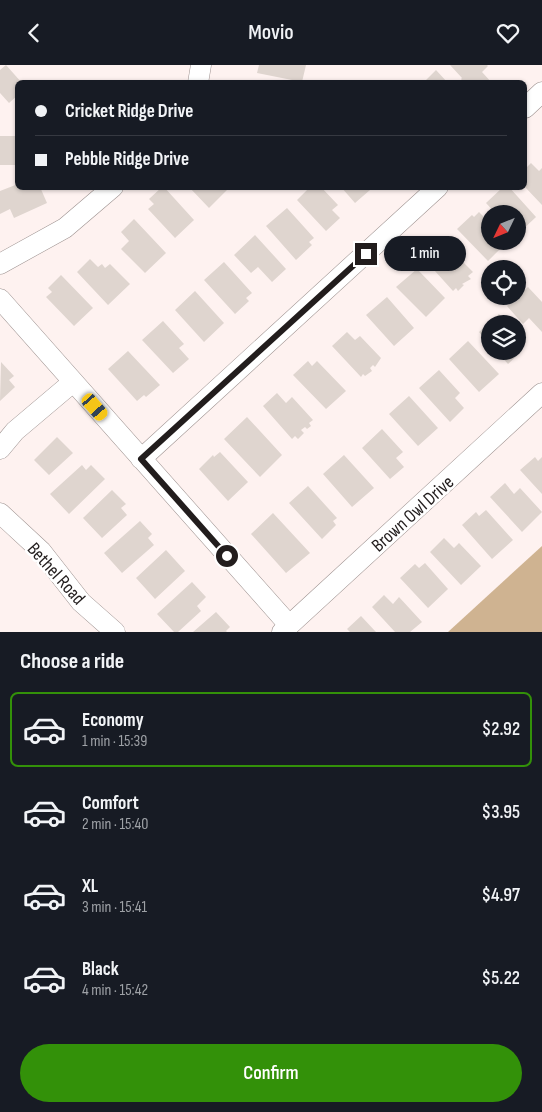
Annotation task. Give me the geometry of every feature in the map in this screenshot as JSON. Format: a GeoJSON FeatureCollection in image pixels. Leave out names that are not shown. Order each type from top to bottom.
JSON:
{"type":"FeatureCollection","features":[{"type":"Feature","properties":{"kind":"street"},"geometry":{"type":"LineString","coordinates":[[198,80],[201,65]]}},
{"type":"Feature","properties":{"kind":"street"},"geometry":{"type":"LineString","coordinates":[[527,106],[542,92]]}},
{"type":"Feature","properties":{"kind":"street"},"geometry":{"type":"LineString","coordinates":[[0,264],[65,228],[109,190]]}},
{"type":"Feature","properties":{"kind":"street"},"geometry":{"type":"LineString","coordinates":[[141,459],[435,190]]}},
{"type":"Feature","properties":{"kind":"street"},"geometry":{"type":"LineString","coordinates":[[0,299],[141,459],[285,629]]}},
{"type":"Feature","properties":{"kind":"street"},"geometry":{"type":"LineString","coordinates":[[0,449],[15,431],[73,382]]}},
{"type":"Feature","properties":{"kind":"street","name":"Brown Owl Drive"},"geometry":{"type":"LineString","coordinates":[[285,629],[542,393]]}},
{"type":"Feature","properties":{"kind":"street","name":"Bethel Road"},"geometry":{"type":"LineString","coordinates":[[0,513],[41,551],[82,602],[115,632]]}},
{"type":"Feature","properties":{"kind":"shaded area"},"geometry":{"type":"Polygon","coordinates":[[[542,546],[542,632],[448,632],[542,546]]]}},
{"type":"Feature","properties":{"kind":"building"},"geometry":{"type":"Polygon","coordinates":[[[6,65],[19,80],[15,80],[15,98],[9,103],[0,93],[0,70],[6,65]]]}},
{"type":"Feature","properties":{"kind":"building"},"geometry":{"type":"Polygon","coordinates":[[[259,65],[306,65],[302,80],[292,80],[257,73],[259,65]]]}},
{"type":"Feature","properties":{"kind":"building"},"geometry":{"type":"Polygon","coordinates":[[[450,65],[488,66],[482,72],[489,80],[462,80],[450,65]]]}},
{"type":"Feature","properties":{"kind":"building"},"geometry":{"type":"Polygon","coordinates":[[[436,70],[445,80],[426,80],[436,70]]]}},
{"type":"Feature","properties":{"kind":"building"},"geometry":{"type":"Polygon","coordinates":[[[0,136],[15,136],[15,165],[0,165],[0,136]]]}},
{"type":"Feature","properties":{"kind":"building"},"geometry":{"type":"Polygon","coordinates":[[[531,163],[539,171],[542,168],[542,205],[527,189],[527,167],[531,163]]]}},
{"type":"Feature","properties":{"kind":"building"},"geometry":{"type":"Polygon","coordinates":[[[15,185],[15,190],[41,190],[47,203],[14,218],[10,209],[0,214],[0,191],[15,185]]]}},
{"type":"Feature","properties":{"kind":"building"},"geometry":{"type":"Polygon","coordinates":[[[159,190],[167,190],[194,220],[175,238],[148,209],[154,204],[149,199],[159,190]]]}},
{"type":"Feature","properties":{"kind":"building"},"geometry":{"type":"Polygon","coordinates":[[[192,190],[227,190],[209,208],[192,190]]]}},
{"type":"Feature","properties":{"kind":"building"},"geometry":{"type":"Polygon","coordinates":[[[307,190],[324,190],[338,205],[332,210],[340,218],[326,231],[297,200],[307,190]]]}},
{"type":"Feature","properties":{"kind":"building"},"geometry":{"type":"Polygon","coordinates":[[[344,190],[370,190],[355,203],[344,190]]]}},
{"type":"Feature","properties":{"kind":"building"},"geometry":{"type":"Polygon","coordinates":[[[500,190],[512,190],[525,205],[488,205],[486,203],[500,190]]]}},
{"type":"Feature","properties":{"kind":"building"},"geometry":{"type":"Polygon","coordinates":[[[526,206],[536,217],[526,226],[526,206]]]}},
{"type":"Feature","properties":{"kind":"building"},"geometry":{"type":"Polygon","coordinates":[[[287,208],[314,238],[309,242],[312,245],[296,260],[266,226],[287,208]]]}},
{"type":"Feature","properties":{"kind":"building"},"geometry":{"type":"Polygon","coordinates":[[[479,212],[481,214],[481,250],[499,250],[489,260],[457,229],[472,215],[474,217],[479,212]]]}},
{"type":"Feature","properties":{"kind":"building"},"geometry":{"type":"Polygon","coordinates":[[[134,219],[166,253],[145,273],[121,249],[129,241],[121,232],[134,219]]]}},
{"type":"Feature","properties":{"kind":"building"},"geometry":{"type":"Polygon","coordinates":[[[255,235],[286,269],[272,282],[258,267],[251,273],[234,255],[255,235]]]}},
{"type":"Feature","properties":{"kind":"building"},"geometry":{"type":"Polygon","coordinates":[[[438,247],[447,256],[452,251],[473,272],[468,276],[471,279],[462,284],[464,285],[458,291],[456,288],[453,291],[425,260],[438,247]]]}},
{"type":"Feature","properties":{"kind":"building"},"geometry":{"type":"Polygon","coordinates":[[[90,259],[98,267],[102,264],[105,268],[110,264],[130,284],[108,305],[77,272],[90,259]]]}},
{"type":"Feature","properties":{"kind":"building"},"geometry":{"type":"Polygon","coordinates":[[[224,262],[252,293],[246,298],[249,301],[235,314],[204,280],[224,262]]]}},
{"type":"Feature","properties":{"kind":"building"},"geometry":{"type":"Polygon","coordinates":[[[417,269],[445,298],[426,317],[396,287],[417,269]]]}},
{"type":"Feature","properties":{"kind":"building"},"geometry":{"type":"Polygon","coordinates":[[[61,275],[93,308],[74,326],[46,297],[52,292],[48,288],[61,275]]]}},
{"type":"Feature","properties":{"kind":"building"},"geometry":{"type":"Polygon","coordinates":[[[528,287],[542,302],[542,332],[529,318],[526,321],[526,315],[515,315],[507,306],[526,305],[526,289],[528,287]]]}},
{"type":"Feature","properties":{"kind":"building"},"geometry":{"type":"Polygon","coordinates":[[[195,291],[224,323],[204,342],[175,310],[195,291]]]}},
{"type":"Feature","properties":{"kind":"building"},"geometry":{"type":"Polygon","coordinates":[[[387,297],[414,328],[394,346],[366,315],[387,297]]]}},
{"type":"Feature","properties":{"kind":"building"},"geometry":{"type":"Polygon","coordinates":[[[163,321],[184,344],[179,348],[189,359],[173,373],[142,340],[163,321]]]}},
{"type":"Feature","properties":{"kind":"building"},"geometry":{"type":"Polygon","coordinates":[[[347,332],[355,340],[360,336],[381,358],[375,367],[373,365],[370,368],[372,371],[365,376],[363,374],[361,377],[332,346],[347,332]]]}},
{"type":"Feature","properties":{"kind":"building"},"geometry":{"type":"Polygon","coordinates":[[[468,341],[481,355],[481,360],[486,360],[499,374],[479,392],[449,359],[468,341]]]}},
{"type":"Feature","properties":{"kind":"building"},"geometry":{"type":"Polygon","coordinates":[[[128,351],[160,385],[146,397],[144,395],[137,401],[108,369],[128,351]]]}},
{"type":"Feature","properties":{"kind":"building"},"geometry":{"type":"Polygon","coordinates":[[[504,360],[512,360],[508,364],[504,360]]]}},
{"type":"Feature","properties":{"kind":"building"},"geometry":{"type":"Polygon","coordinates":[[[308,361],[312,366],[317,361],[346,391],[326,409],[293,375],[308,361]]]}},
{"type":"Feature","properties":{"kind":"building"},"geometry":{"type":"Polygon","coordinates":[[[1,362],[14,376],[9,380],[15,387],[0,401],[1,362]]]}},
{"type":"Feature","properties":{"kind":"building"},"geometry":{"type":"Polygon","coordinates":[[[439,370],[460,393],[455,398],[464,408],[450,422],[419,388],[439,370]]]}},
{"type":"Feature","properties":{"kind":"building"},"geometry":{"type":"Polygon","coordinates":[[[277,393],[286,403],[292,397],[313,420],[309,423],[311,426],[301,430],[304,433],[298,439],[295,436],[292,439],[263,406],[277,393]]]}},
{"type":"Feature","properties":{"kind":"building"},"geometry":{"type":"Polygon","coordinates":[[[409,396],[438,428],[418,446],[389,414],[409,396]]]}},
{"type":"Feature","properties":{"kind":"building"},"geometry":{"type":"Polygon","coordinates":[[[247,417],[282,455],[260,477],[224,439],[247,417]]]}},
{"type":"Feature","properties":{"kind":"building"},"geometry":{"type":"Polygon","coordinates":[[[382,429],[403,452],[396,458],[404,467],[390,479],[362,448],[382,429]]]}},
{"type":"Feature","properties":{"kind":"building"},"geometry":{"type":"Polygon","coordinates":[[[57,437],[73,453],[49,475],[34,460],[57,437]]]}},
{"type":"Feature","properties":{"kind":"building"},"geometry":{"type":"Polygon","coordinates":[[[220,452],[248,482],[228,501],[199,469],[213,455],[214,457],[220,452]]]}},
{"type":"Feature","properties":{"kind":"building"},"geometry":{"type":"Polygon","coordinates":[[[344,455],[374,488],[352,507],[323,474],[344,455]]]}},
{"type":"Feature","properties":{"kind":"building"},"geometry":{"type":"Polygon","coordinates":[[[535,457],[538,461],[542,457],[542,494],[520,470],[535,457]]]}},
{"type":"Feature","properties":{"kind":"building"},"geometry":{"type":"Polygon","coordinates":[[[82,465],[86,470],[91,465],[105,479],[69,514],[50,494],[82,465]]]}},
{"type":"Feature","properties":{"kind":"building"},"geometry":{"type":"Polygon","coordinates":[[[505,483],[514,494],[520,488],[542,512],[522,532],[490,497],[505,483]]]}},
{"type":"Feature","properties":{"kind":"building"},"geometry":{"type":"Polygon","coordinates":[[[308,486],[337,518],[333,521],[336,525],[322,539],[289,503],[308,486]]]}},
{"type":"Feature","properties":{"kind":"building"},"geometry":{"type":"Polygon","coordinates":[[[112,490],[126,504],[121,508],[127,515],[102,538],[83,518],[112,490]]]}},
{"type":"Feature","properties":{"kind":"building"},"geometry":{"type":"Polygon","coordinates":[[[486,510],[513,540],[492,559],[462,525],[476,512],[479,516],[486,510]]]}},
{"type":"Feature","properties":{"kind":"building"},"geometry":{"type":"Polygon","coordinates":[[[273,513],[310,553],[286,573],[251,534],[273,513]]]}},
{"type":"Feature","properties":{"kind":"building"},"geometry":{"type":"Polygon","coordinates":[[[140,521],[152,534],[148,538],[154,545],[122,573],[104,553],[140,521]]]}},
{"type":"Feature","properties":{"kind":"building"},"geometry":{"type":"Polygon","coordinates":[[[444,538],[454,548],[459,543],[481,566],[461,585],[430,552],[444,538]]]}},
{"type":"Feature","properties":{"kind":"building"},"geometry":{"type":"Polygon","coordinates":[[[166,550],[185,571],[155,599],[136,578],[166,550]]]}},
{"type":"Feature","properties":{"kind":"building"},"geometry":{"type":"Polygon","coordinates":[[[425,563],[448,589],[428,608],[400,578],[415,564],[419,568],[425,563]]]}},
{"type":"Feature","properties":{"kind":"building"},"geometry":{"type":"Polygon","coordinates":[[[192,582],[206,597],[197,606],[201,611],[178,632],[174,632],[157,614],[192,582]]]}},
{"type":"Feature","properties":{"kind":"building"},"geometry":{"type":"Polygon","coordinates":[[[384,595],[393,604],[399,597],[422,622],[410,632],[395,632],[372,607],[384,595]]]}},
{"type":"Feature","properties":{"kind":"building"},"geometry":{"type":"Polygon","coordinates":[[[216,612],[230,627],[227,632],[193,632],[216,612]]]}},
{"type":"Feature","properties":{"kind":"building"},"geometry":{"type":"Polygon","coordinates":[[[361,616],[376,632],[350,632],[347,629],[361,616]]]}},
{"type":"Feature","properties":{"kind":"route"},"geometry":{"type":"LineString","coordinates":[[227,556],[141,459],[366,254]]}}]}
